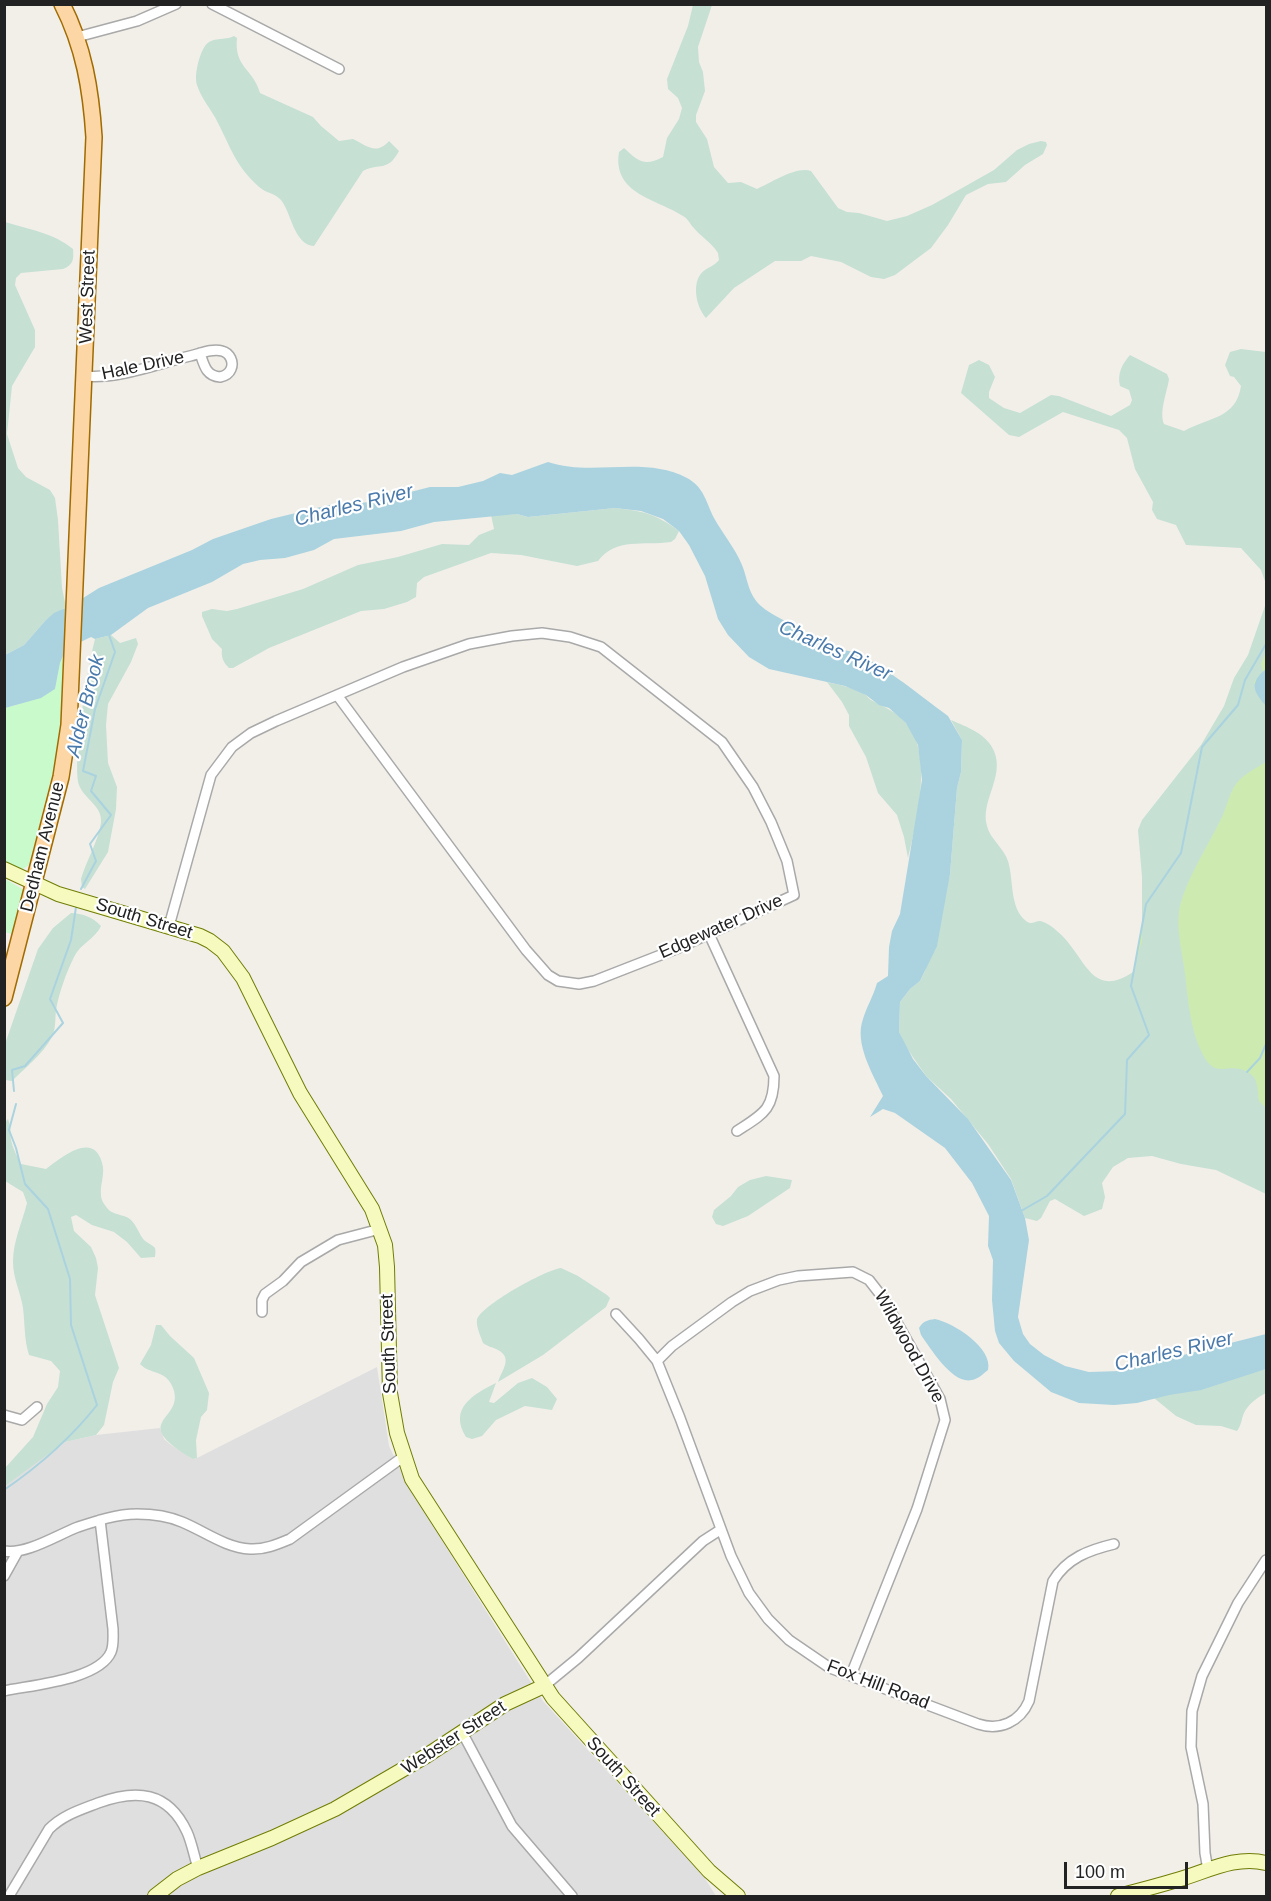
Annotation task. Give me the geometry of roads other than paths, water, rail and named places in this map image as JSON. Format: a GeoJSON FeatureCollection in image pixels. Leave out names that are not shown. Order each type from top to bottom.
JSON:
{"type":"FeatureCollection","features":[{"type":"Feature","properties":{"kind":"main road","name":"West Street"},"geometry":{"type":"LineString","coordinates":[[62,4],[77,37],[89,83],[94,137],[74,621]]}},
{"type":"Feature","properties":{"kind":"main road","name":"Dedham Avenue"},"geometry":{"type":"LineString","coordinates":[[4,998],[65,759],[74,621]]}},
{"type":"Feature","properties":{"kind":"street"},"geometry":{"type":"LineString","coordinates":[[77,37],[137,21],[176,4]]}},
{"type":"Feature","properties":{"kind":"street"},"geometry":{"type":"LineString","coordinates":[[212,4],[339,69]]}},
{"type":"Feature","properties":{"kind":"street","name":"Hale Drive"},"geometry":{"type":"LineString","coordinates":[[85,376],[110,376],[200,353]]}},
{"type":"Feature","properties":{"kind":"street","name":"Edgewater Drive"},"geometry":{"type":"LineString","coordinates":[[169,926],[211,774],[232,747],[251,733],[337,695],[440,653],[469,644],[542,633],[570,637],[601,647],[722,742],[753,787],[771,822],[787,861],[794,895],[676,949],[594,981],[579,984],[558,981],[548,975],[526,950],[337,695]]}},
{"type":"Feature","properties":{"kind":"street","name":"South Street"},"geometry":{"type":"LineString","coordinates":[[4,869],[34,885],[58,894],[169,926],[210,941],[233,963],[247,985],[300,1093],[372,1209],[380,1229],[385,1245],[387,1267],[390,1393],[403,1457],[412,1479],[544,1686],[565,1714],[717,1879],[738,1896]]}},
{"type":"Feature","properties":{"kind":"street"},"geometry":{"type":"LineString","coordinates":[[709,934],[774,1076],[771,1100],[763,1114],[737,1131]]}},
{"type":"Feature","properties":{"kind":"street"},"geometry":{"type":"LineString","coordinates":[[262,1312],[262,1300],[265,1294],[283,1281],[301,1262],[338,1240],[380,1229]]}},
{"type":"Feature","properties":{"kind":"street","name":"Wildwood Drive"},"geometry":{"type":"LineString","coordinates":[[657,1361],[732,1302],[750,1291],[779,1280],[798,1276],[853,1272],[867,1278],[883,1298],[940,1400],[945,1420],[917,1509],[851,1675]]}},
{"type":"Feature","properties":{"kind":"street","name":"Fox Hill Road"},"geometry":{"type":"LineString","coordinates":[[616,1314],[657,1361],[720,1530],[746,1587],[768,1618],[789,1640],[820,1663],[983,1726],[995,1727],[1011,1722],[1024,1711],[1029,1701],[1053,1581],[1062,1569],[1080,1555],[1114,1544]]}},
{"type":"Feature","properties":{"kind":"street"},"geometry":{"type":"LineString","coordinates":[[4,1415],[22,1420],[37,1407]]}},
{"type":"Feature","properties":{"kind":"street"},"geometry":{"type":"LineString","coordinates":[[4,1551],[18,1551],[100,1520],[134,1514],[158,1515],[180,1520],[232,1546],[251,1549],[271,1547],[290,1539],[403,1457]]}},
{"type":"Feature","properties":{"kind":"street"},"geometry":{"type":"LineString","coordinates":[[4,1690],[90,1671],[111,1653],[113,1629],[100,1520]]}},
{"type":"Feature","properties":{"kind":"street","name":"Webster Street"},"geometry":{"type":"LineString","coordinates":[[155,1896],[177,1879],[198,1868],[272,1839],[335,1809],[399,1773],[505,1704],[544,1686],[578,1658],[703,1541],[720,1530]]}},
{"type":"Feature","properties":{"kind":"street"},"geometry":{"type":"LineString","coordinates":[[4,1576],[18,1551]]}},
{"type":"Feature","properties":{"kind":"street"},"geometry":{"type":"LineString","coordinates":[[1209,1870],[1205,1853],[1203,1804],[1191,1747],[1192,1711],[1202,1676],[1238,1603],[1266,1560]]}},
{"type":"Feature","properties":{"kind":"street"},"geometry":{"type":"LineString","coordinates":[[462,1732],[512,1826],[572,1896]]}},
{"type":"Feature","properties":{"kind":"street"},"geometry":{"type":"LineString","coordinates":[[9,1896],[42,1839],[58,1820],[117,1796],[139,1794],[162,1801],[175,1813],[188,1832],[198,1868]]}},
{"type":"Feature","properties":{"kind":"street"},"geometry":{"type":"LineString","coordinates":[[1118,1896],[1237,1862],[1266,1863]]}},
{"type":"Feature","properties":{"kind":"water","name":"Charles River"},"geometry":{"type":"Polygon","coordinates":[[[548,462],[582,468],[653,468],[670,471],[693,482],[701,490],[714,518],[736,553],[751,592],[761,606],[826,646],[853,652],[886,670],[948,716],[962,740],[961,772],[957,788],[950,874],[937,946],[920,981],[900,1002],[899,1032],[913,1059],[926,1076],[968,1119],[1011,1180],[1025,1218],[1029,1240],[1018,1317],[1023,1334],[1030,1344],[1044,1355],[1065,1366],[1089,1372],[1120,1371],[1266,1334],[1266,1369],[1201,1390],[1137,1403],[1114,1405],[1079,1403],[1051,1392],[1014,1361],[999,1343],[995,1331],[992,1300],[993,1260],[988,1246],[989,1216],[972,1183],[945,1148],[895,1113],[883,1109],[870,1117],[883,1096],[866,1059],[861,1029],[877,983],[888,976],[889,947],[892,931],[900,914],[922,780],[918,745],[906,723],[889,708],[879,705],[866,695],[845,686],[769,669],[749,657],[728,635],[718,619],[705,576],[689,545],[679,531],[663,519],[641,511],[615,508],[528,517],[517,514],[434,522],[401,531],[334,539],[314,550],[285,558],[243,564],[212,582],[148,608],[111,635],[95,639],[91,637],[66,649],[60,663],[55,689],[41,698],[5,708],[5,655],[24,645],[54,613],[99,588],[192,550],[213,539],[271,519],[329,505],[371,502],[430,487],[458,487],[483,481],[500,473],[512,475],[548,462]]]}},
{"type":"Feature","properties":{"kind":"water"},"geometry":{"type":"Polygon","coordinates":[[[1266,669],[1266,706],[1258,696],[1255,683],[1266,669]]]}},
{"type":"Feature","properties":{"kind":"water"},"geometry":{"type":"Polygon","coordinates":[[[935,1319],[943,1321],[971,1338],[984,1353],[988,1362],[988,1370],[972,1380],[965,1380],[950,1372],[921,1335],[919,1328],[926,1321],[935,1319]]]}},
{"type":"Feature","properties":{"kind":"waterway","name":"Alder Brook"},"geometry":{"type":"LineString","coordinates":[[81,889],[96,861],[90,844],[111,815],[91,791],[96,776],[83,771],[95,709],[115,652],[109,635]]}},
{"type":"Feature","properties":{"kind":"waterway"},"geometry":{"type":"LineString","coordinates":[[1021,1211],[1047,1196],[1125,1114],[1127,1060],[1149,1035],[1131,986],[1146,904],[1181,853],[1202,747],[1238,705],[1245,680],[1266,644]]}},
{"type":"Feature","properties":{"kind":"waterway","name":"Alder Brook"},"geometry":{"type":"LineString","coordinates":[[14,1091],[12,1070],[25,1066],[63,1023],[50,999],[71,940],[76,907]]}},
{"type":"Feature","properties":{"kind":"waterway"},"geometry":{"type":"LineString","coordinates":[[1247,1072],[1260,1058],[1266,1044]]}},
{"type":"Feature","properties":{"kind":"waterway","name":"Alder Brook"},"geometry":{"type":"LineString","coordinates":[[4,1490],[54,1451],[97,1405],[71,1325],[70,1279],[48,1209],[25,1184],[9,1130],[16,1104]]}}]}
